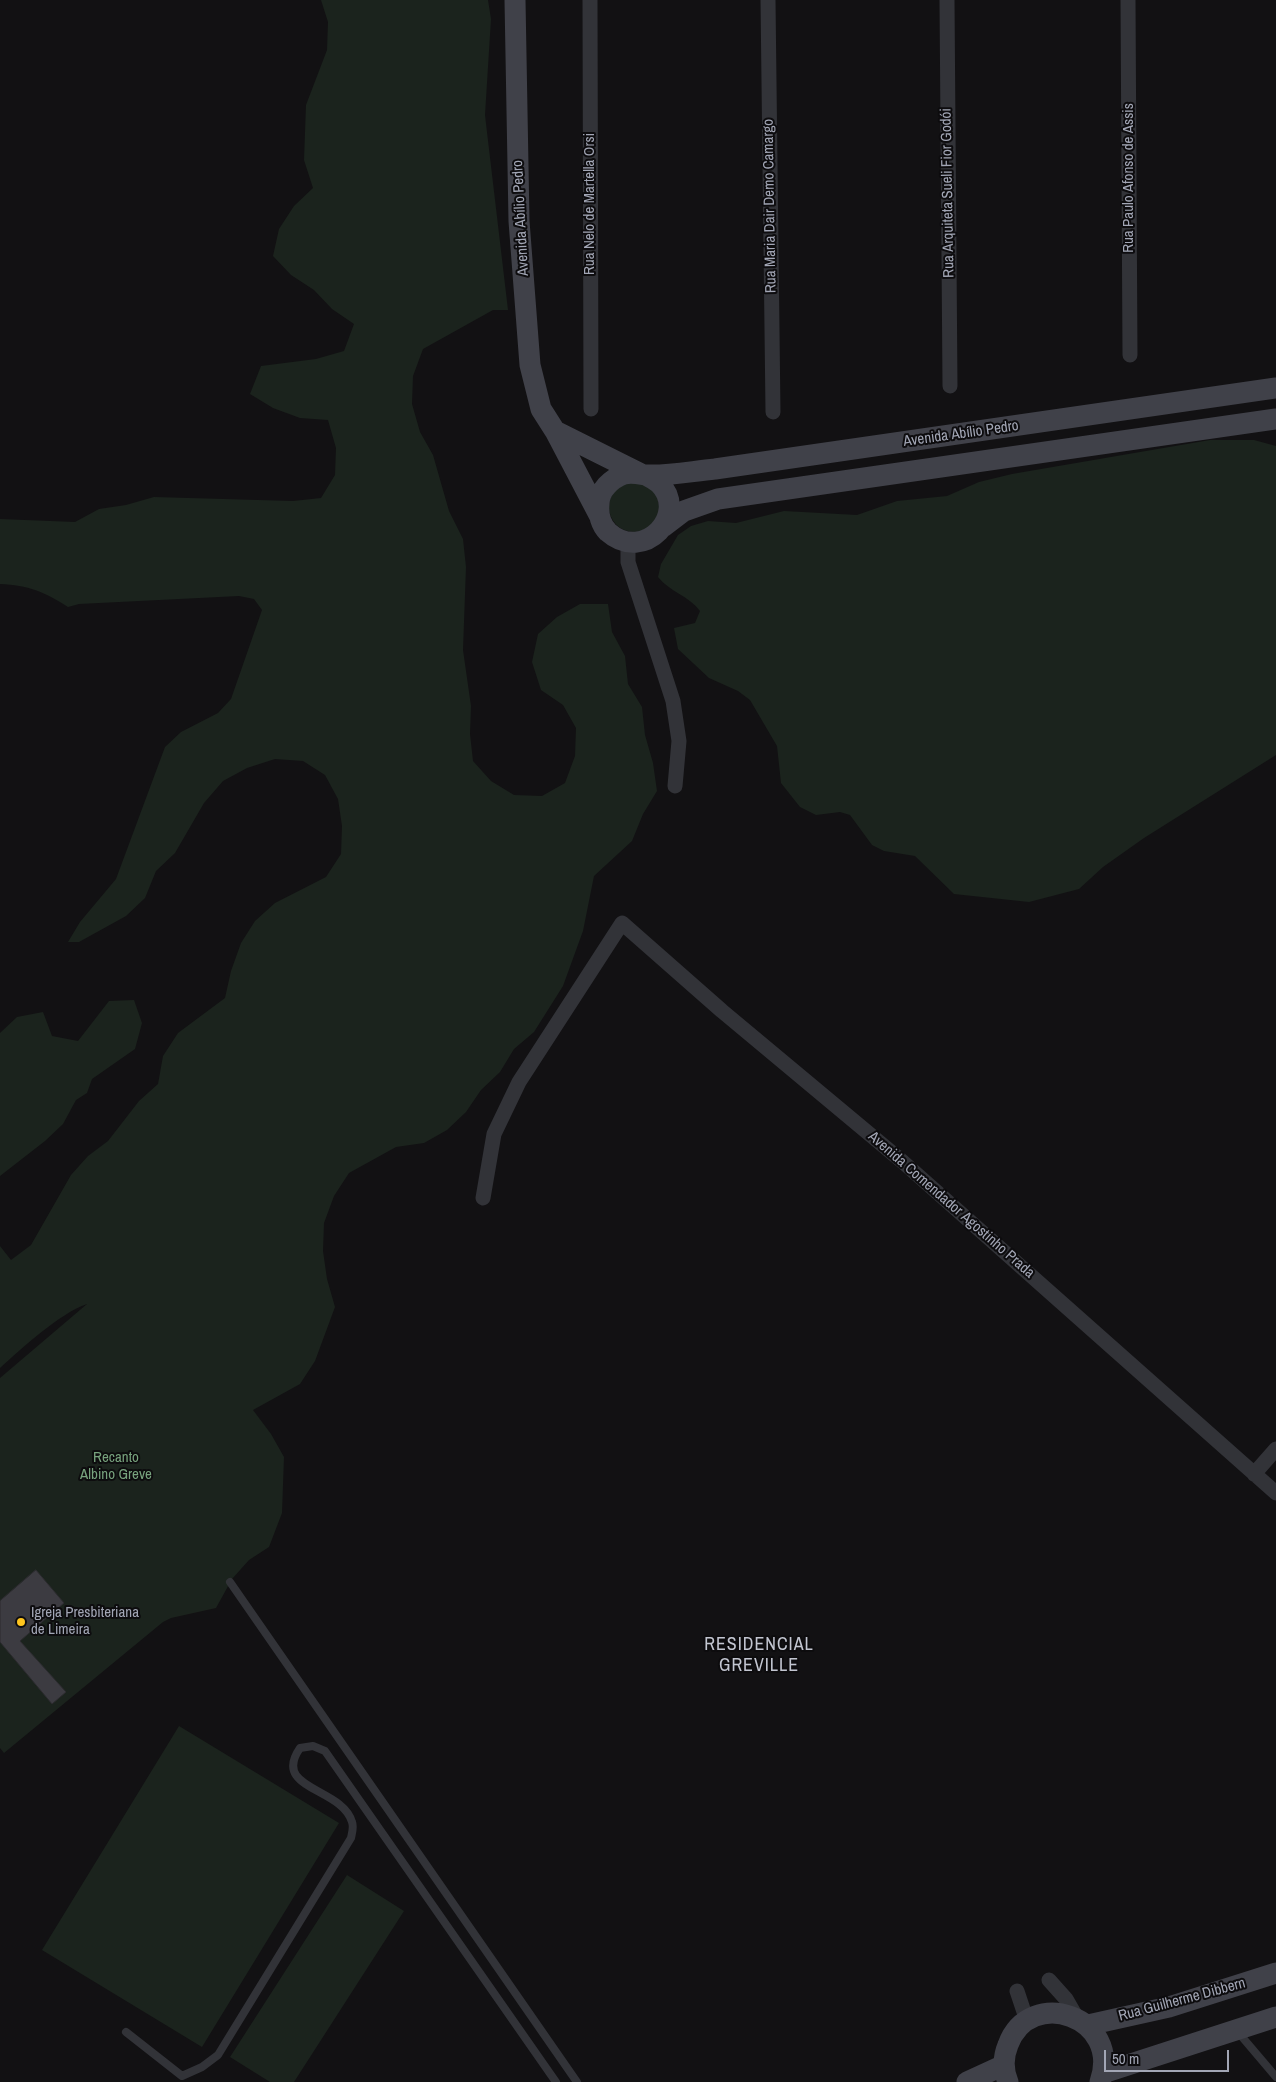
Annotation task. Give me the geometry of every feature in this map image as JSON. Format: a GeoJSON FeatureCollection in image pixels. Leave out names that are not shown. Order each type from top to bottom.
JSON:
{"type":"FeatureCollection","features":[{"type":"Feature","properties":{"kind":"street","name":"Avenida Abílio Pedro"},"geometry":{"type":"LineString","coordinates":[[515,0],[519,221],[530,364],[541,409],[555,431],[599,515]]}},
{"type":"Feature","properties":{"kind":"street","name":"Rua Nelo de Martella Orsi"},"geometry":{"type":"LineString","coordinates":[[590,0],[591,409]]}},
{"type":"Feature","properties":{"kind":"street","name":"Rua Maria Dair Demo Camargo"},"geometry":{"type":"LineString","coordinates":[[768,0],[772,412]]}},
{"type":"Feature","properties":{"kind":"street","name":"Rua Arquiteta Sueli Fior Godói"},"geometry":{"type":"LineString","coordinates":[[947,0],[950,386]]}},
{"type":"Feature","properties":{"kind":"street","name":"Rua Paulo Afonso de Assis"},"geometry":{"type":"LineString","coordinates":[[1128,0],[1130,355]]}},
{"type":"Feature","properties":{"kind":"street","name":"Avenida Abílio Pedro"},"geometry":{"type":"LineString","coordinates":[[643,474],[715,469],[1276,388]]}},
{"type":"Feature","properties":{"kind":"street","name":"Avenida Abílio Pedro"},"geometry":{"type":"LineString","coordinates":[[663,527],[684,511],[718,499],[1276,418]]}},
{"type":"Feature","properties":{"kind":"street"},"geometry":{"type":"LineString","coordinates":[[555,431],[643,474],[659,484],[667,497],[669,512],[663,527],[654,537],[642,542],[628,543],[615,538],[604,528],[599,515],[599,501],[604,488],[614,478],[627,473],[643,474]]}},
{"type":"Feature","properties":{"kind":"street"},"geometry":{"type":"LineString","coordinates":[[628,543],[628,562],[657,646],[673,701],[679,741],[675,786]]}},
{"type":"Feature","properties":{"kind":"street","name":"Avenida Comendador Agostinho Prada"},"geometry":{"type":"LineString","coordinates":[[482,1198],[494,1134],[519,1082],[622,923],[722,1012],[904,1162],[1276,1493]]}},
{"type":"Feature","properties":{"kind":"street"},"geometry":{"type":"LineString","coordinates":[[1254,1474],[1276,1449]]}},
{"type":"Feature","properties":{"kind":"street","name":"Rua Guilherme Dibbern"},"geometry":{"type":"LineString","coordinates":[[1082,2022],[1169,2007],[1276,1973]]}},
{"type":"Feature","properties":{"kind":"street"},"geometry":{"type":"LineString","coordinates":[[1049,1980],[1066,1999],[1082,2022],[1096,2036],[1102,2047],[1104,2060],[1102,2078],[1276,2017]]}},
{"type":"Feature","properties":{"kind":"street"},"geometry":{"type":"LineString","coordinates":[[1017,1991],[1027,2021]]}},
{"type":"Feature","properties":{"kind":"street"},"geometry":{"type":"LineString","coordinates":[[967,2082],[1006,2074],[1005,2052],[1009,2040],[1017,2029],[1038,2015],[1065,2014],[1082,2022]]}},
{"type":"Feature","properties":{"kind":"lane"},"geometry":{"type":"LineString","coordinates":[[230,1582],[577,2082]]}},
{"type":"Feature","properties":{"kind":"lane"},"geometry":{"type":"LineString","coordinates":[[126,2032],[182,2076],[202,2067],[218,2055],[351,1838],[353,1824],[346,1809],[333,1798],[299,1781],[292,1768],[294,1757],[300,1748],[313,1746],[324,1751],[556,2082]]}},
{"type":"Feature","properties":{"kind":"lane"},"geometry":{"type":"LineString","coordinates":[[1236,2030],[1276,2077]]}},
{"type":"Feature","properties":{"kind":"green space","name":"Recanto Albino Greve"},"geometry":{"type":"Polygon","coordinates":[[[321,0],[488,0],[491,19],[485,115],[508,310],[493,310],[423,349],[413,376],[412,404],[420,432],[433,455],[449,511],[463,539],[466,567],[463,650],[471,706],[470,734],[473,761],[491,781],[514,795],[542,796],[565,783],[575,756],[576,728],[563,705],[541,690],[532,662],[538,634],[557,617],[580,604],[608,604],[612,632],[625,656],[628,684],[642,707],[645,735],[653,763],[657,791],[643,814],[632,841],[594,876],[583,931],[563,986],[534,1032],[514,1049],[500,1072],[481,1090],[466,1112],[447,1130],[424,1143],[396,1147],[349,1173],[334,1196],[324,1223],[323,1251],[327,1279],[335,1307],[315,1361],[300,1384],[253,1410],[271,1434],[284,1457],[282,1513],[269,1547],[249,1560],[232,1579],[216,1608],[171,1618],[163,1622],[4,1753],[0,1748],[0,1378],[87,1304],[53,1323],[0,1368],[0,1246],[11,1260],[31,1245],[71,1175],[88,1156],[108,1141],[139,1101],[158,1084],[163,1056],[178,1033],[225,998],[231,971],[241,943],[255,921],[275,903],[326,877],[341,854],[342,826],[338,799],[325,775],[303,761],[275,759],[247,768],[223,781],[204,803],[175,853],[156,871],[145,898],[126,916],[79,942],[68,942],[80,922],[116,879],[165,747],[181,732],[218,713],[231,699],[262,610],[254,599],[239,596],[79,604],[68,607],[36,590],[0,584],[0,519],[75,522],[99,509],[126,505],[154,497],[293,501],[321,498],[335,475],[336,448],[328,420],[300,418],[273,408],[250,394],[261,366],[316,359],[344,351],[354,324],[332,309],[314,290],[291,275],[273,256],[279,229],[294,206],[313,188],[304,160],[306,105],[327,50],[328,22],[321,0]]]}},
{"type":"Feature","properties":{"kind":"green space"},"geometry":{"type":"Polygon","coordinates":[[[1210,440],[1254,440],[1276,446],[1276,755],[1144,838],[1103,867],[1079,889],[1029,902],[954,894],[915,856],[884,851],[872,845],[850,815],[840,812],[816,815],[800,807],[781,783],[777,746],[750,700],[738,691],[709,678],[678,649],[674,628],[695,623],[700,611],[658,577],[661,564],[678,535],[691,526],[708,521],[736,523],[784,511],[857,515],[897,501],[947,496],[979,482],[1012,474],[1210,440]]]}},
{"type":"Feature","properties":{"kind":"green space"},"geometry":{"type":"Polygon","coordinates":[[[634,482],[643,484],[654,493],[659,507],[657,516],[648,527],[634,532],[625,530],[614,521],[609,507],[611,498],[620,487],[634,482]]]}},
{"type":"Feature","properties":{"kind":"green space"},"geometry":{"type":"Polygon","coordinates":[[[134,1000],[142,1023],[135,1049],[92,1079],[87,1093],[76,1100],[63,1124],[45,1141],[0,1176],[0,1033],[17,1017],[43,1012],[52,1036],[78,1041],[109,1001],[134,1000]]]}},
{"type":"Feature","properties":{"kind":"green space"},"geometry":{"type":"Polygon","coordinates":[[[179,1726],[339,1823],[202,2047],[42,1950],[179,1726]]]}},
{"type":"Feature","properties":{"kind":"green space"},"geometry":{"type":"Polygon","coordinates":[[[347,1875],[404,1911],[294,2082],[270,2082],[230,2057],[347,1875]]]}},
{"type":"Feature","properties":{"kind":"building","name":"Igreja Presbiteriana de Limeira"},"geometry":{"type":"Polygon","coordinates":[[[36,1570],[64,1603],[20,1641],[66,1692],[52,1704],[0,1642],[0,1601],[36,1570]]]}},
{"type":"Feature","properties":{"kind":"place","name":"Igreja Presbiteriana de Limeira"},"geometry":{"type":"Point","coordinates":[21,1622]}},
{"type":"Feature","properties":{"kind":"district","name":"RESIDENCIAL GREVILLE"},"geometry":{"type":"Point","coordinates":[759,1655]}}]}
